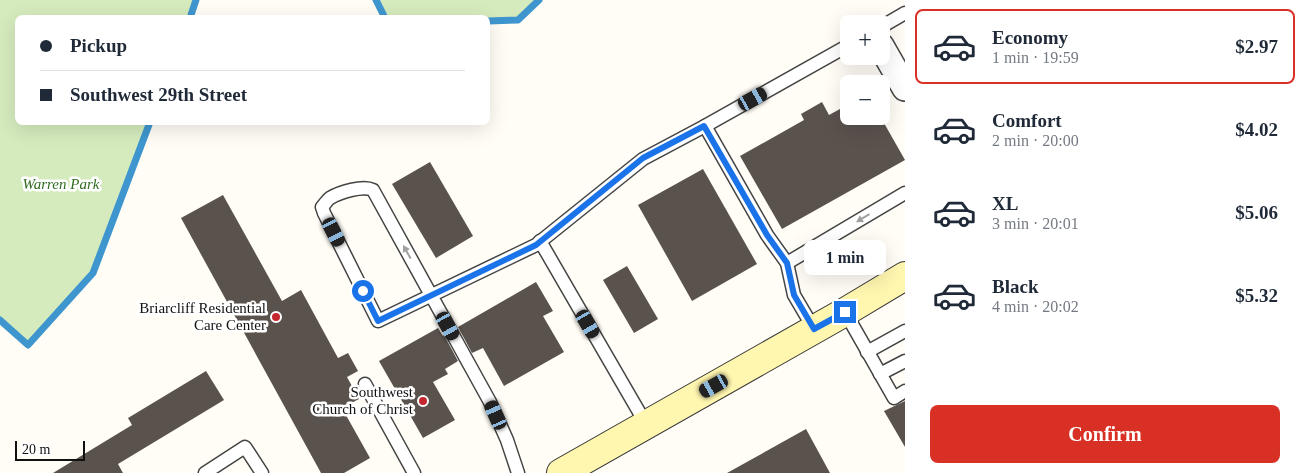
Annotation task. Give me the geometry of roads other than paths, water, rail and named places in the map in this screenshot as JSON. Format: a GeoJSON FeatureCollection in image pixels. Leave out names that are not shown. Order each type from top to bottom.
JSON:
{"type":"FeatureCollection","features":[{"type":"Feature","properties":{"kind":"main road"},"geometry":{"type":"LineString","coordinates":[[561,473],[905,276]]}},
{"type":"Feature","properties":{"kind":"street"},"geometry":{"type":"LineString","coordinates":[[890,62],[905,88]]}},
{"type":"Feature","properties":{"kind":"lane"},"geometry":{"type":"LineString","coordinates":[[890,21],[905,13]]}},
{"type":"Feature","properties":{"kind":"lane"},"geometry":{"type":"LineString","coordinates":[[518,473],[507,440],[490,402],[431,295],[373,190],[368,187],[362,188],[330,198],[322,207],[378,321],[431,295],[536,245],[643,158],[840,50]]}},
{"type":"Feature","properties":{"kind":"lane"},"geometry":{"type":"LineString","coordinates":[[704,126],[767,235],[787,263],[794,295],[814,329]]}},
{"type":"Feature","properties":{"kind":"lane"},"geometry":{"type":"LineString","coordinates":[[787,263],[905,193]]}},
{"type":"Feature","properties":{"kind":"lane"},"geometry":{"type":"LineString","coordinates":[[540,242],[646,424]]}},
{"type":"Feature","properties":{"kind":"lane"},"geometry":{"type":"LineString","coordinates":[[845,312],[894,398],[905,391]]}},
{"type":"Feature","properties":{"kind":"lane"},"geometry":{"type":"LineString","coordinates":[[867,352],[905,331]]}},
{"type":"Feature","properties":{"kind":"lane"},"geometry":{"type":"LineString","coordinates":[[880,374],[905,361]]}},
{"type":"Feature","properties":{"kind":"lane"},"geometry":{"type":"LineString","coordinates":[[365,384],[414,473]]}},
{"type":"Feature","properties":{"kind":"lane"},"geometry":{"type":"LineString","coordinates":[[205,473],[245,447],[262,473]]}},
{"type":"Feature","properties":{"kind":"waterway"},"geometry":{"type":"LineString","coordinates":[[191,15],[196,0]]}},
{"type":"Feature","properties":{"kind":"waterway"},"geometry":{"type":"LineString","coordinates":[[376,0],[384,15]]}},
{"type":"Feature","properties":{"kind":"waterway"},"geometry":{"type":"LineString","coordinates":[[490,21],[518,20],[539,0]]}},
{"type":"Feature","properties":{"kind":"waterway"},"geometry":{"type":"LineString","coordinates":[[0,320],[28,345],[93,273],[149,125]]}},
{"type":"Feature","properties":{"kind":"place","name":"Briarcliff Residential Care Center"},"geometry":{"type":"Point","coordinates":[276,317]}},
{"type":"Feature","properties":{"kind":"place","name":"Southwest Church of Christ"},"geometry":{"type":"Point","coordinates":[423,401]}},
{"type":"Feature","properties":{"kind":"park label","name":"Warren Park"},"geometry":{"type":"Point","coordinates":[61,184]}}]}
